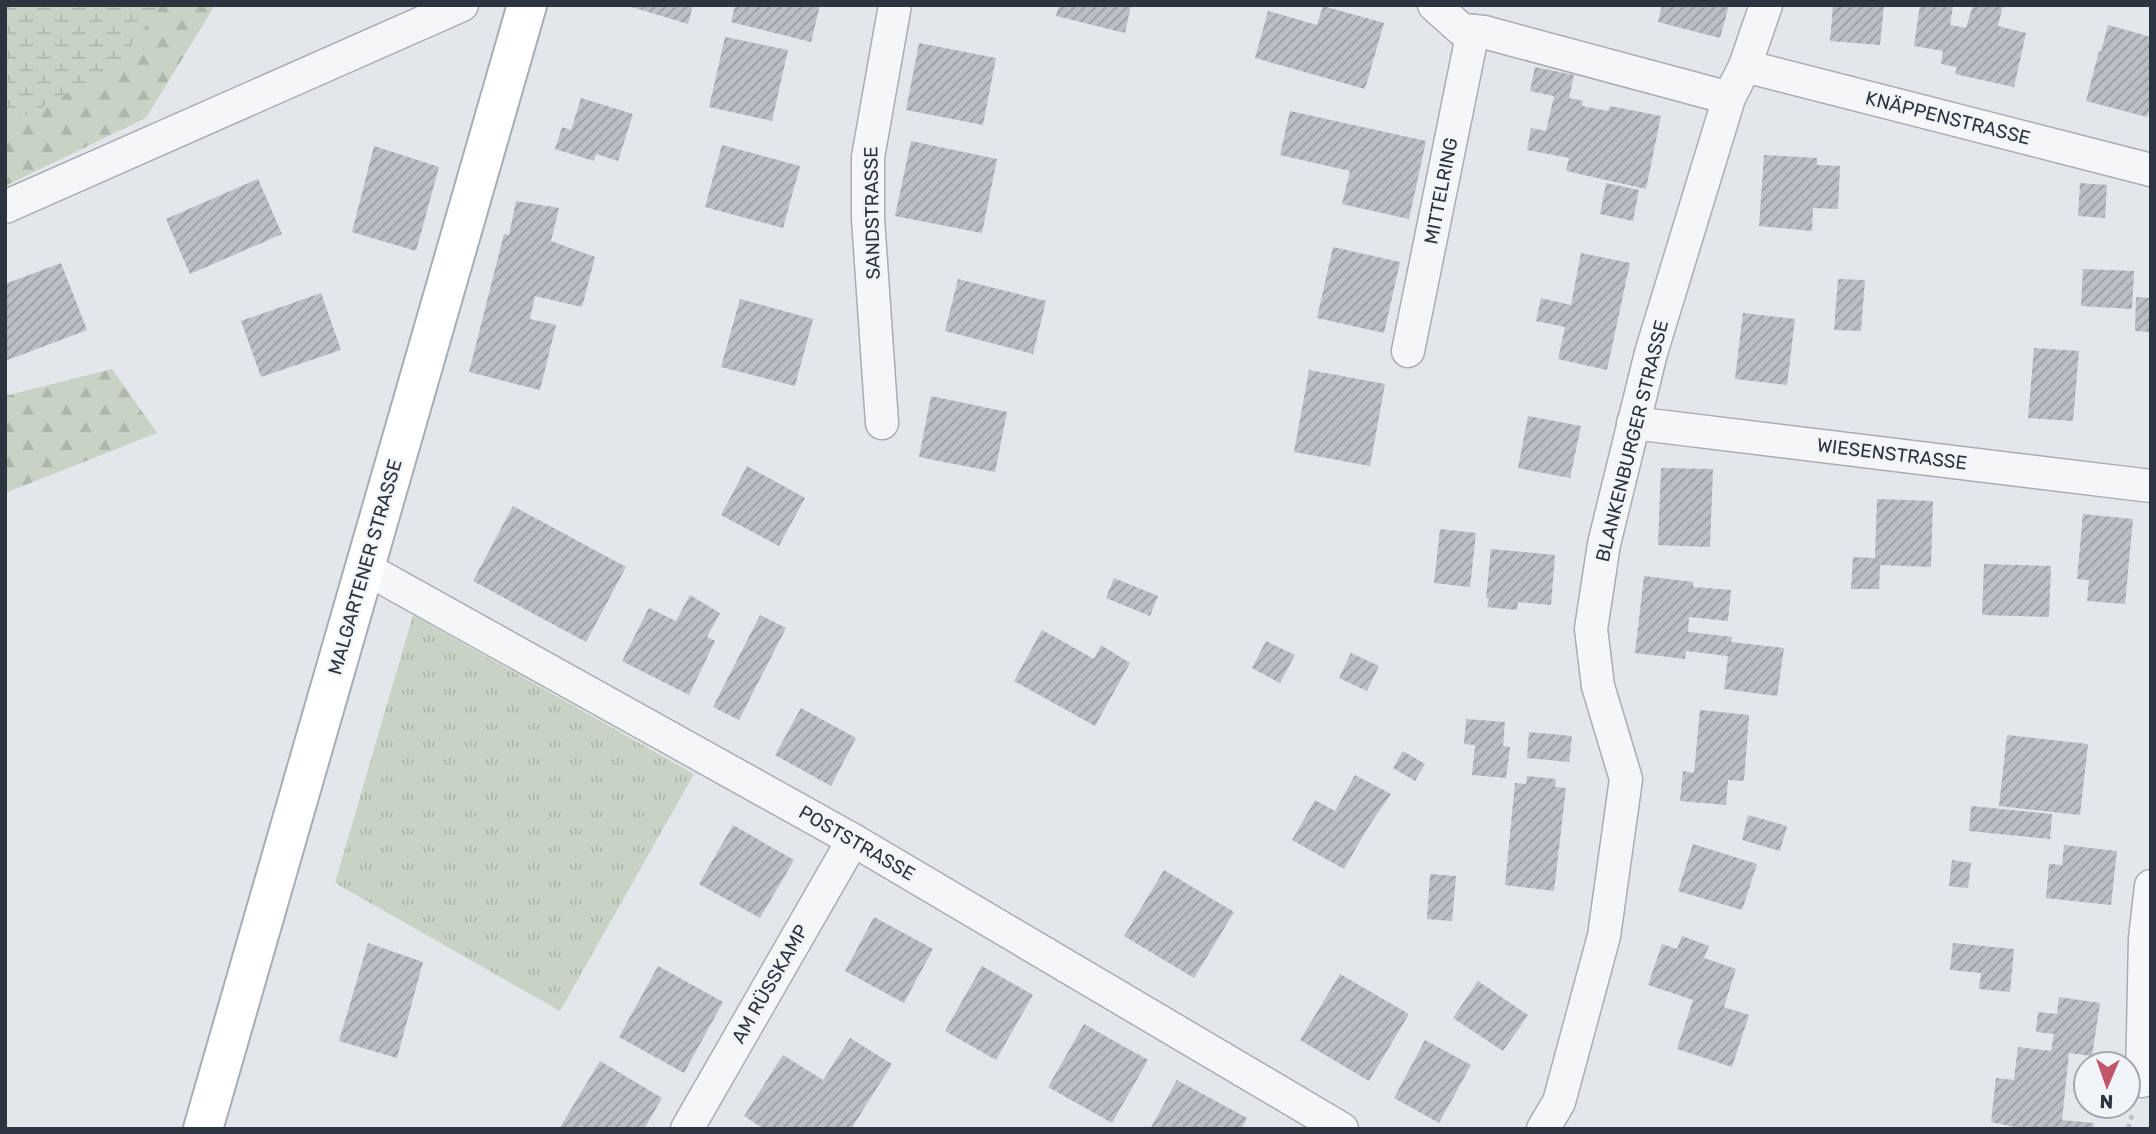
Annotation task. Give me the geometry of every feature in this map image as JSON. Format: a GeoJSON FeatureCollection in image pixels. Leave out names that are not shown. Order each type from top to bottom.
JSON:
{"type":"FeatureCollection","features":[{"type":"Feature","properties":{"kind":"street"},"geometry":{"type":"LineString","coordinates":[[5,207],[462,5]]}},
{"type":"Feature","properties":{"kind":"street","name":"MALGARTENER STRASSE"},"geometry":{"type":"LineString","coordinates":[[204,1129],[527,5]]}},
{"type":"Feature","properties":{"kind":"street","name":"SANDSTRASSE"},"geometry":{"type":"LineString","coordinates":[[882,423],[868,219],[868,157],[895,5]]}},
{"type":"Feature","properties":{"kind":"street"},"geometry":{"type":"LineString","coordinates":[[1434,5],[1462,30],[1485,32],[1729,98]]}},
{"type":"Feature","properties":{"kind":"street","name":"BLANKENBURGER STRASSE"},"geometry":{"type":"LineString","coordinates":[[1544,1129],[1559,1102],[1604,936],[1626,779],[1598,686],[1591,629],[1604,544],[1651,353],[1729,98],[1745,66],[1766,5]]}},
{"type":"Feature","properties":{"kind":"street","name":"MITTELRING"},"geometry":{"type":"LineString","coordinates":[[1408,351],[1473,31]]}},
{"type":"Feature","properties":{"kind":"street","name":"KNÄPPENSTRASSE"},"geometry":{"type":"LineString","coordinates":[[1745,66],[2151,170]]}},
{"type":"Feature","properties":{"kind":"street","name":"WIESENSTRASSE"},"geometry":{"type":"LineString","coordinates":[[1633,423],[2151,486]]}},
{"type":"Feature","properties":{"kind":"street","name":"POSTSTRASSE"},"geometry":{"type":"LineString","coordinates":[[365,568],[853,840],[1342,1129]]}},
{"type":"Feature","properties":{"kind":"street","name":"AM RÜSSKAMP"},"geometry":{"type":"LineString","coordinates":[[687,1129],[853,840]]}},
{"type":"Feature","properties":{"kind":"street"},"geometry":{"type":"LineString","coordinates":[[2142,1081],[2145,937],[2151,886]]}},
{"type":"Feature","properties":{"kind":"green space"},"geometry":{"type":"Polygon","coordinates":[[[5,5],[215,5],[146,118],[5,186],[5,5]]]}},
{"type":"Feature","properties":{"kind":"green space"},"geometry":{"type":"Polygon","coordinates":[[[5,5],[161,5],[113,71],[5,126],[5,5]]]}},
{"type":"Feature","properties":{"kind":"green space"},"geometry":{"type":"Polygon","coordinates":[[[112,369],[157,433],[5,493],[5,396],[112,369]]]}},
{"type":"Feature","properties":{"kind":"green space"},"geometry":{"type":"Polygon","coordinates":[[[413,615],[694,774],[560,1011],[335,883],[413,615]]]}},
{"type":"Feature","properties":{"kind":"building"},"geometry":{"type":"Polygon","coordinates":[[[625,5],[693,5],[688,24],[625,5]]]}},
{"type":"Feature","properties":{"kind":"building"},"geometry":{"type":"Polygon","coordinates":[[[735,5],[820,5],[811,42],[731,22],[735,5]]]}},
{"type":"Feature","properties":{"kind":"building"},"geometry":{"type":"Polygon","coordinates":[[[1059,5],[1131,5],[1125,33],[1056,16],[1059,5]]]}},
{"type":"Feature","properties":{"kind":"building"},"geometry":{"type":"Polygon","coordinates":[[[1662,5],[1729,5],[1720,38],[1658,22],[1662,5]]]}},
{"type":"Feature","properties":{"kind":"building"},"geometry":{"type":"Polygon","coordinates":[[[1833,5],[1884,5],[1880,45],[1830,41],[1833,5]]]}},
{"type":"Feature","properties":{"kind":"building"},"geometry":{"type":"Polygon","coordinates":[[[1920,5],[1953,6],[1950,25],[1966,28],[1973,5],[2003,5],[1998,26],[2026,33],[2014,87],[1955,74],[1957,67],[1941,64],[1943,51],[1914,46],[1920,5]]]}},
{"type":"Feature","properties":{"kind":"building"},"geometry":{"type":"Polygon","coordinates":[[[1323,6],[1384,23],[1365,89],[1255,58],[1268,11],[1317,25],[1323,6]]]}},
{"type":"Feature","properties":{"kind":"building"},"geometry":{"type":"Polygon","coordinates":[[[2108,25],[2151,37],[2151,104],[2147,117],[2086,101],[2108,25]]]}},
{"type":"Feature","properties":{"kind":"building"},"geometry":{"type":"Polygon","coordinates":[[[725,37],[788,50],[772,121],[709,107],[725,37]]]}},
{"type":"Feature","properties":{"kind":"building"},"geometry":{"type":"Polygon","coordinates":[[[919,43],[996,58],[983,125],[906,110],[919,43]]]}},
{"type":"Feature","properties":{"kind":"building"},"geometry":{"type":"Polygon","coordinates":[[[1535,67],[1574,75],[1569,98],[1583,101],[1582,106],[1608,111],[1610,106],[1661,116],[1646,189],[1566,171],[1569,158],[1527,150],[1531,128],[1546,131],[1554,96],[1530,91],[1535,67]]]}},
{"type":"Feature","properties":{"kind":"building"},"geometry":{"type":"Polygon","coordinates":[[[581,98],[633,114],[618,161],[596,154],[594,161],[555,149],[562,127],[571,130],[581,98]]]}},
{"type":"Feature","properties":{"kind":"building"},"geometry":{"type":"Polygon","coordinates":[[[1290,111],[1426,141],[1409,219],[1342,204],[1350,171],[1280,155],[1290,111]]]}},
{"type":"Feature","properties":{"kind":"building"},"geometry":{"type":"Polygon","coordinates":[[[911,141],[997,159],[982,233],[895,216],[911,141]]]}},
{"type":"Feature","properties":{"kind":"building"},"geometry":{"type":"Polygon","coordinates":[[[722,145],[800,166],[783,228],[705,207],[722,145]]]}},
{"type":"Feature","properties":{"kind":"building"},"geometry":{"type":"Polygon","coordinates":[[[374,146],[439,167],[416,251],[352,232],[374,146]]]}},
{"type":"Feature","properties":{"kind":"building"},"geometry":{"type":"Polygon","coordinates":[[[1764,155],[1817,158],[1817,165],[1840,166],[1838,209],[1813,208],[1812,231],[1759,226],[1764,155]]]}},
{"type":"Feature","properties":{"kind":"building"},"geometry":{"type":"Polygon","coordinates":[[[258,179],[282,234],[190,274],[166,219],[258,179]]]}},
{"type":"Feature","properties":{"kind":"building"},"geometry":{"type":"Polygon","coordinates":[[[1606,183],[1639,190],[1633,221],[1600,214],[1606,183]]]}},
{"type":"Feature","properties":{"kind":"building"},"geometry":{"type":"Polygon","coordinates":[[[2080,183],[2107,185],[2105,218],[2078,216],[2080,183]]]}},
{"type":"Feature","properties":{"kind":"building"},"geometry":{"type":"Polygon","coordinates":[[[516,201],[559,208],[551,241],[595,257],[582,307],[535,296],[530,319],[556,325],[540,390],[469,372],[504,234],[509,235],[516,201]]]}},
{"type":"Feature","properties":{"kind":"building"},"geometry":{"type":"Polygon","coordinates":[[[1333,247],[1400,262],[1384,333],[1317,318],[1333,247]]]}},
{"type":"Feature","properties":{"kind":"building"},"geometry":{"type":"Polygon","coordinates":[[[1581,253],[1630,263],[1607,370],[1558,359],[1565,327],[1536,321],[1541,298],[1571,305],[1581,253]]]}},
{"type":"Feature","properties":{"kind":"building"},"geometry":{"type":"Polygon","coordinates":[[[61,263],[87,330],[5,361],[5,284],[61,263]]]}},
{"type":"Feature","properties":{"kind":"building"},"geometry":{"type":"Polygon","coordinates":[[[2083,269],[2134,271],[2132,309],[2081,306],[2083,269]]]}},
{"type":"Feature","properties":{"kind":"building"},"geometry":{"type":"Polygon","coordinates":[[[958,279],[1046,301],[1033,354],[945,331],[958,279]]]}},
{"type":"Feature","properties":{"kind":"building"},"geometry":{"type":"Polygon","coordinates":[[[1838,279],[1865,280],[1861,331],[1834,330],[1838,279]]]}},
{"type":"Feature","properties":{"kind":"building"},"geometry":{"type":"Polygon","coordinates":[[[321,293],[341,350],[261,377],[241,321],[321,293]]]}},
{"type":"Feature","properties":{"kind":"building"},"geometry":{"type":"Polygon","coordinates":[[[2136,297],[2151,298],[2151,332],[2135,331],[2136,297]]]}},
{"type":"Feature","properties":{"kind":"building"},"geometry":{"type":"Polygon","coordinates":[[[740,299],[813,319],[795,386],[721,367],[740,299]]]}},
{"type":"Feature","properties":{"kind":"building"},"geometry":{"type":"Polygon","coordinates":[[[1743,313],[1795,319],[1787,385],[1735,379],[1743,313]]]}},
{"type":"Feature","properties":{"kind":"building"},"geometry":{"type":"Polygon","coordinates":[[[2034,348],[2079,351],[2073,421],[2028,418],[2034,348]]]}},
{"type":"Feature","properties":{"kind":"building"},"geometry":{"type":"Polygon","coordinates":[[[1309,370],[1385,384],[1370,466],[1294,452],[1309,370]]]}},
{"type":"Feature","properties":{"kind":"building"},"geometry":{"type":"Polygon","coordinates":[[[931,396],[1007,412],[995,472],[919,457],[931,396]]]}},
{"type":"Feature","properties":{"kind":"building"},"geometry":{"type":"Polygon","coordinates":[[[1528,416],[1581,426],[1570,478],[1518,468],[1528,416]]]}},
{"type":"Feature","properties":{"kind":"building"},"geometry":{"type":"Polygon","coordinates":[[[747,466],[805,498],[779,546],[721,515],[747,466]]]}},
{"type":"Feature","properties":{"kind":"building"},"geometry":{"type":"Polygon","coordinates":[[[1661,468],[1713,469],[1710,547],[1658,545],[1661,468]]]}},
{"type":"Feature","properties":{"kind":"building"},"geometry":{"type":"Polygon","coordinates":[[[1877,499],[1933,501],[1931,567],[1880,565],[1879,589],[1851,589],[1853,557],[1875,558],[1877,499]]]}},
{"type":"Feature","properties":{"kind":"building"},"geometry":{"type":"Polygon","coordinates":[[[513,506],[626,567],[586,642],[473,581],[513,506]]]}},
{"type":"Feature","properties":{"kind":"building"},"geometry":{"type":"Polygon","coordinates":[[[2083,514],[2133,519],[2125,604],[2087,601],[2089,580],[2077,579],[2083,514]]]}},
{"type":"Feature","properties":{"kind":"building"},"geometry":{"type":"Polygon","coordinates":[[[1440,529],[1476,533],[1470,587],[1434,583],[1440,529]]]}},
{"type":"Feature","properties":{"kind":"building"},"geometry":{"type":"Polygon","coordinates":[[[1491,549],[1555,555],[1551,605],[1518,602],[1517,610],[1487,607],[1491,549]]]}},
{"type":"Feature","properties":{"kind":"building"},"geometry":{"type":"Polygon","coordinates":[[[1984,564],[2051,566],[2049,617],[1982,615],[1984,564]]]}},
{"type":"Feature","properties":{"kind":"building"},"geometry":{"type":"Polygon","coordinates":[[[1644,576],[1693,582],[1693,587],[1731,590],[1728,621],[1689,617],[1688,632],[1732,637],[1731,642],[1784,648],[1777,696],[1724,689],[1728,656],[1686,651],[1685,659],[1635,653],[1644,576]]]}},
{"type":"Feature","properties":{"kind":"building"},"geometry":{"type":"Polygon","coordinates":[[[1114,578],[1158,596],[1150,616],[1106,598],[1114,578]]]}},
{"type":"Feature","properties":{"kind":"building"},"geometry":{"type":"Polygon","coordinates":[[[690,595],[720,613],[707,637],[715,641],[689,695],[622,661],[649,608],[676,621],[690,595]]]}},
{"type":"Feature","properties":{"kind":"building"},"geometry":{"type":"Polygon","coordinates":[[[760,615],[786,628],[739,720],[713,707],[760,615]]]}},
{"type":"Feature","properties":{"kind":"building"},"geometry":{"type":"Polygon","coordinates":[[[1042,630],[1094,659],[1101,645],[1130,663],[1095,726],[1014,681],[1042,630]]]}},
{"type":"Feature","properties":{"kind":"building"},"geometry":{"type":"Polygon","coordinates":[[[1266,641],[1295,655],[1280,683],[1252,668],[1266,641]]]}},
{"type":"Feature","properties":{"kind":"building"},"geometry":{"type":"Polygon","coordinates":[[[1351,653],[1379,666],[1367,691],[1339,678],[1351,653]]]}},
{"type":"Feature","properties":{"kind":"building"},"geometry":{"type":"Polygon","coordinates":[[[801,708],[856,738],[831,786],[775,755],[801,708]]]}},
{"type":"Feature","properties":{"kind":"building"},"geometry":{"type":"Polygon","coordinates":[[[1700,710],[1749,715],[1744,781],[1728,780],[1726,805],[1680,801],[1683,771],[1694,773],[1700,710]]]}},
{"type":"Feature","properties":{"kind":"building"},"geometry":{"type":"Polygon","coordinates":[[[1466,719],[1505,722],[1503,746],[1510,747],[1506,778],[1472,775],[1475,745],[1464,744],[1466,719]]]}},
{"type":"Feature","properties":{"kind":"building"},"geometry":{"type":"Polygon","coordinates":[[[1529,732],[1572,736],[1569,762],[1527,758],[1529,732]]]}},
{"type":"Feature","properties":{"kind":"building"},"geometry":{"type":"Polygon","coordinates":[[[2007,735],[2088,744],[2080,815],[1999,806],[2007,735]]]}},
{"type":"Feature","properties":{"kind":"building"},"geometry":{"type":"Polygon","coordinates":[[[1403,751],[1425,764],[1415,781],[1393,768],[1403,751]]]}},
{"type":"Feature","properties":{"kind":"building"},"geometry":{"type":"Polygon","coordinates":[[[1355,775],[1391,794],[1344,869],[1292,840],[1315,800],[1335,811],[1355,775]]]}},
{"type":"Feature","properties":{"kind":"building"},"geometry":{"type":"Polygon","coordinates":[[[1527,776],[1556,779],[1555,787],[1566,788],[1554,891],[1505,885],[1515,783],[1526,784],[1527,776]]]}},
{"type":"Feature","properties":{"kind":"building"},"geometry":{"type":"Polygon","coordinates":[[[1971,806],[2052,814],[2050,839],[1969,831],[1971,806]]]}},
{"type":"Feature","properties":{"kind":"building"},"geometry":{"type":"Polygon","coordinates":[[[1748,815],[1787,826],[1780,851],[1742,840],[1748,815]]]}},
{"type":"Feature","properties":{"kind":"building"},"geometry":{"type":"Polygon","coordinates":[[[733,825],[794,860],[760,918],[699,884],[733,825]]]}},
{"type":"Feature","properties":{"kind":"building"},"geometry":{"type":"Polygon","coordinates":[[[1693,844],[1757,864],[1742,910],[1678,891],[1693,844]]]}},
{"type":"Feature","properties":{"kind":"building"},"geometry":{"type":"Polygon","coordinates":[[[2064,845],[2117,851],[2111,905],[2046,898],[2049,864],[2062,865],[2064,845]]]}},
{"type":"Feature","properties":{"kind":"building"},"geometry":{"type":"Polygon","coordinates":[[[1952,860],[1971,863],[1968,888],[1949,886],[1952,860]]]}},
{"type":"Feature","properties":{"kind":"building"},"geometry":{"type":"Polygon","coordinates":[[[1164,870],[1234,912],[1194,978],[1124,936],[1164,870]]]}},
{"type":"Feature","properties":{"kind":"building"},"geometry":{"type":"Polygon","coordinates":[[[1430,874],[1456,876],[1452,921],[1427,919],[1430,874]]]}},
{"type":"Feature","properties":{"kind":"building"},"geometry":{"type":"Polygon","coordinates":[[[874,917],[933,949],[904,1003],[845,971],[874,917]]]}},
{"type":"Feature","properties":{"kind":"building"},"geometry":{"type":"Polygon","coordinates":[[[1682,936],[1709,946],[1704,958],[1736,969],[1724,1007],[1749,1015],[1732,1067],[1677,1049],[1693,1000],[1648,985],[1662,944],[1677,949],[1682,936]]]}},
{"type":"Feature","properties":{"kind":"building"},"geometry":{"type":"Polygon","coordinates":[[[368,943],[423,962],[397,1058],[339,1041],[368,943]]]}},
{"type":"Feature","properties":{"kind":"building"},"geometry":{"type":"Polygon","coordinates":[[[1953,943],[2014,949],[2010,992],[1979,989],[1981,973],[1950,970],[1953,943]]]}},
{"type":"Feature","properties":{"kind":"building"},"geometry":{"type":"Polygon","coordinates":[[[658,966],[723,1002],[684,1073],[619,1037],[658,966]]]}},
{"type":"Feature","properties":{"kind":"building"},"geometry":{"type":"Polygon","coordinates":[[[982,966],[1033,995],[996,1060],[945,1031],[982,966]]]}},
{"type":"Feature","properties":{"kind":"building"},"geometry":{"type":"Polygon","coordinates":[[[1340,974],[1409,1014],[1369,1081],[1300,1040],[1340,974]]]}},
{"type":"Feature","properties":{"kind":"building"},"geometry":{"type":"Polygon","coordinates":[[[1478,981],[1528,1015],[1503,1051],[1453,1018],[1478,981]]]}},
{"type":"Feature","properties":{"kind":"building"},"geometry":{"type":"Polygon","coordinates":[[[2059,997],[2100,1003],[2093,1050],[2072,1050],[2072,1053],[2069,1053],[2062,1120],[2094,1123],[2093,1129],[2024,1129],[1991,1122],[1996,1078],[2014,1080],[2018,1047],[2051,1051],[2054,1034],[2036,1032],[2038,1012],[2057,1014],[2059,997]]]}},
{"type":"Feature","properties":{"kind":"building"},"geometry":{"type":"Polygon","coordinates":[[[1084,1024],[1148,1060],[1112,1123],[1048,1087],[1084,1024]]]}},
{"type":"Feature","properties":{"kind":"building"},"geometry":{"type":"Polygon","coordinates":[[[850,1038],[892,1064],[851,1129],[764,1129],[744,1116],[783,1055],[823,1080],[850,1038]]]}},
{"type":"Feature","properties":{"kind":"building"},"geometry":{"type":"Polygon","coordinates":[[[1425,1040],[1471,1065],[1439,1123],[1394,1098],[1425,1040]]]}},
{"type":"Feature","properties":{"kind":"building"},"geometry":{"type":"Polygon","coordinates":[[[600,1061],[662,1098],[644,1129],[559,1129],[600,1061]]]}},
{"type":"Feature","properties":{"kind":"building"},"geometry":{"type":"Polygon","coordinates":[[[1177,1080],[1247,1118],[1241,1129],[1150,1129],[1177,1080]]]}}]}
